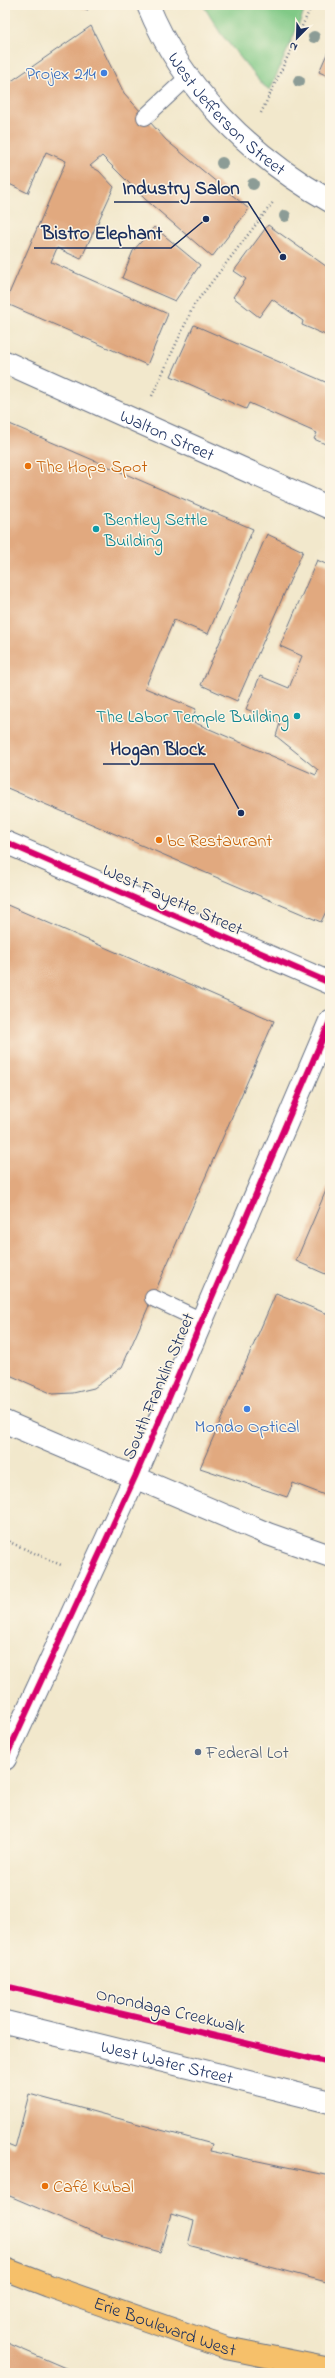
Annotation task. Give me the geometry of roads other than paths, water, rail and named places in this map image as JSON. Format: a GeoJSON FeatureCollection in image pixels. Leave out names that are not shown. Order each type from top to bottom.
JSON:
{"type":"FeatureCollection","features":[{"type":"Feature","properties":{"kind":"main road","name":"Erie Boulevard West"},"geometry":{"type":"LineString","coordinates":[[5,2269],[226,2348],[330,2369]]}},
{"type":"Feature","properties":{"kind":"street","name":"West Jefferson Street"},"geometry":{"type":"LineString","coordinates":[[148,5],[163,36],[188,77],[219,114],[248,142],[292,177],[330,202]]}},
{"type":"Feature","properties":{"kind":"street","name":"Walton Street"},"geometry":{"type":"LineString","coordinates":[[5,362],[140,421],[330,508]]}},
{"type":"Feature","properties":{"kind":"street","name":"West Fayette Street"},"geometry":{"type":"LineString","coordinates":[[5,842],[330,983]]}},
{"type":"Feature","properties":{"kind":"street","name":"South Franklin Street"},"geometry":{"type":"LineString","coordinates":[[5,1760],[135,1477],[330,1021]]}},
{"type":"Feature","properties":{"kind":"street"},"geometry":{"type":"LineString","coordinates":[[5,1422],[268,1534],[330,1556]]}},
{"type":"Feature","properties":{"kind":"street","name":"West Water Street"},"geometry":{"type":"LineString","coordinates":[[5,2022],[330,2102]]}},
{"type":"Feature","properties":{"kind":"lane"},"geometry":{"type":"LineString","coordinates":[[145,116],[188,77]]}},
{"type":"Feature","properties":{"kind":"lane"},"geometry":{"type":"LineString","coordinates":[[153,1298],[202,1321]]}},
{"type":"Feature","properties":{"kind":"place","name":"Projex 214"},"geometry":{"type":"Point","coordinates":[104,73]}},
{"type":"Feature","properties":{"kind":"place","name":"Bistro Elephant"},"geometry":{"type":"Point","coordinates":[206,219]}},
{"type":"Feature","properties":{"kind":"place","name":"Industry Salon"},"geometry":{"type":"Point","coordinates":[283,257]}},
{"type":"Feature","properties":{"kind":"place","name":"The Hops Spot"},"geometry":{"type":"Point","coordinates":[28,466]}},
{"type":"Feature","properties":{"kind":"place","name":"Bentley Settle Building"},"geometry":{"type":"Point","coordinates":[96,529]}},
{"type":"Feature","properties":{"kind":"place","name":"The Labor Temple Building"},"geometry":{"type":"Point","coordinates":[297,716]}},
{"type":"Feature","properties":{"kind":"place","name":"Hogan Block"},"geometry":{"type":"Point","coordinates":[241,813]}},
{"type":"Feature","properties":{"kind":"place","name":"bc Restaurant"},"geometry":{"type":"Point","coordinates":[159,840]}},
{"type":"Feature","properties":{"kind":"place","name":"Mondo Optical"},"geometry":{"type":"Point","coordinates":[247,1409]}},
{"type":"Feature","properties":{"kind":"place","name":"Federal Lot"},"geometry":{"type":"Point","coordinates":[198,1752]}},
{"type":"Feature","properties":{"kind":"place","name":"Café Kubal"},"geometry":{"type":"Point","coordinates":[45,2186]}}]}
